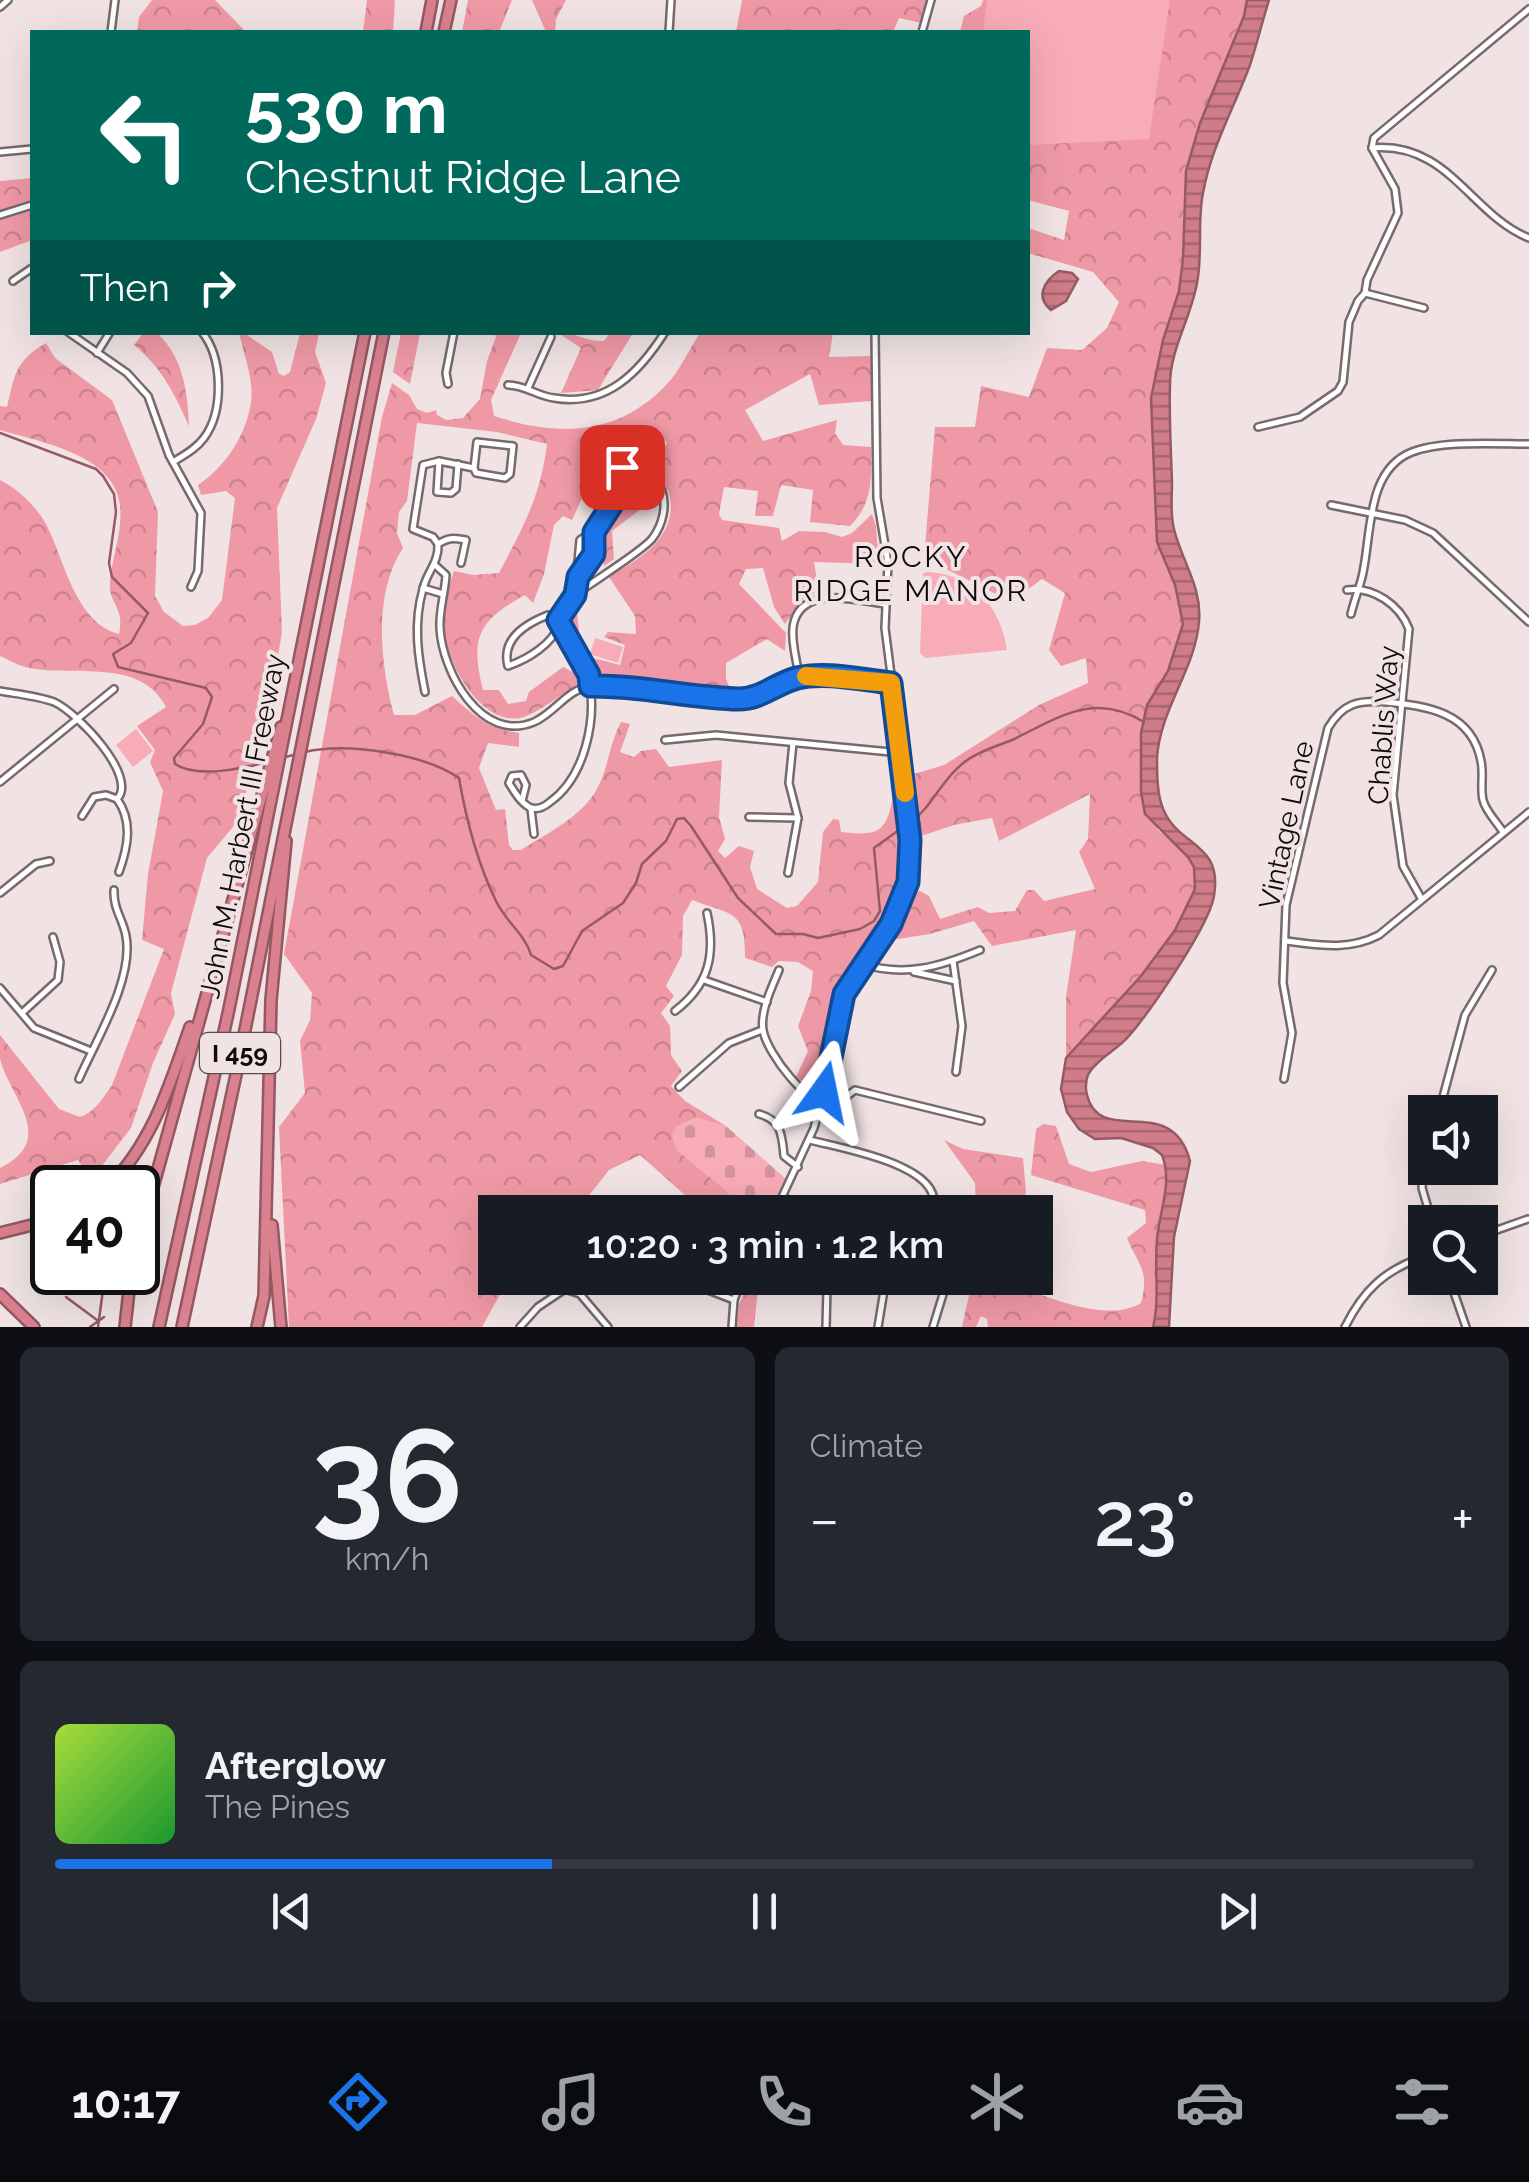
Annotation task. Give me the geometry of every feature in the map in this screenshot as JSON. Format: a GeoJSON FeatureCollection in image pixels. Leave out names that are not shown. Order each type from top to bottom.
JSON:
{"type":"FeatureCollection","features":[{"type":"Feature","properties":{"kind":"highway"},"geometry":{"type":"LineString","coordinates":[[426,30],[432,0]]}},
{"type":"Feature","properties":{"kind":"highway"},"geometry":{"type":"LineString","coordinates":[[444,30],[451,0]]}},
{"type":"Feature","properties":{"kind":"highway","name":"John M. Harbert III Freeway"},"geometry":{"type":"LineString","coordinates":[[158,1327],[229,1008],[269,782],[290,702],[364,335]]}},
{"type":"Feature","properties":{"kind":"highway","name":"John M. Harbert III Freeway"},"geometry":{"type":"LineString","coordinates":[[182,1327],[383,335]]}},
{"type":"Feature","properties":{"kind":"highway"},"geometry":{"type":"LineString","coordinates":[[158,1165],[220,939],[269,782]]}},
{"type":"Feature","properties":{"kind":"highway"},"geometry":{"type":"LineString","coordinates":[[258,1327],[264,1296],[271,1000],[293,783]]}},
{"type":"Feature","properties":{"kind":"highway"},"geometry":{"type":"LineString","coordinates":[[127,1165],[148,1136],[220,939]]}},
{"type":"Feature","properties":{"kind":"highway"},"geometry":{"type":"LineString","coordinates":[[268,1186],[281,1327]]}},
{"type":"Feature","properties":{"kind":"highway"},"geometry":{"type":"LineString","coordinates":[[0,1234],[30,1226]]}},
{"type":"Feature","properties":{"kind":"highway"},"geometry":{"type":"LineString","coordinates":[[0,1294],[34,1327]]}},
{"type":"Feature","properties":{"kind":"highway"},"geometry":{"type":"LineString","coordinates":[[125,1327],[128,1295]]}},
{"type":"Feature","properties":{"kind":"street"},"geometry":{"type":"LineString","coordinates":[[0,7],[8,0]]}},
{"type":"Feature","properties":{"kind":"street"},"geometry":{"type":"LineString","coordinates":[[111,30],[115,0]]}},
{"type":"Feature","properties":{"kind":"street"},"geometry":{"type":"LineString","coordinates":[[669,30],[671,0]]}},
{"type":"Feature","properties":{"kind":"street"},"geometry":{"type":"LineString","coordinates":[[923,30],[931,0]]}},
{"type":"Feature","properties":{"kind":"street"},"geometry":{"type":"LineString","coordinates":[[1258,427],[1300,417],[1338,390],[1343,382],[1350,322],[1398,214],[1396,189],[1372,148],[1377,134],[1529,9]]}},
{"type":"Feature","properties":{"kind":"street"},"geometry":{"type":"LineString","coordinates":[[1372,148],[1394,148],[1440,167],[1504,225],[1529,238]]}},
{"type":"Feature","properties":{"kind":"street"},"geometry":{"type":"LineString","coordinates":[[0,152],[30,149]]}},
{"type":"Feature","properties":{"kind":"street"},"geometry":{"type":"LineString","coordinates":[[0,215],[30,206]]}},
{"type":"Feature","properties":{"kind":"street"},"geometry":{"type":"LineString","coordinates":[[13,281],[30,269]]}},
{"type":"Feature","properties":{"kind":"street"},"geometry":{"type":"LineString","coordinates":[[1366,293],[1424,308]]}},
{"type":"Feature","properties":{"kind":"street"},"geometry":{"type":"LineString","coordinates":[[72,335],[127,373],[145,392],[172,462],[201,513],[198,571],[191,588]]}},
{"type":"Feature","properties":{"kind":"street"},"geometry":{"type":"LineString","coordinates":[[97,353],[108,335]]}},
{"type":"Feature","properties":{"kind":"street"},"geometry":{"type":"LineString","coordinates":[[172,462],[202,440],[215,412],[216,360],[204,335]]}},
{"type":"Feature","properties":{"kind":"street"},"geometry":{"type":"LineString","coordinates":[[448,384],[446,373],[453,335]]}},
{"type":"Feature","properties":{"kind":"street"},"geometry":{"type":"LineString","coordinates":[[508,385],[552,398],[596,397],[635,372],[663,335]]}},
{"type":"Feature","properties":{"kind":"street"},"geometry":{"type":"LineString","coordinates":[[784,1195],[810,1140],[833,1054],[840,1006],[862,964],[891,924],[910,874],[910,840],[885,604],[888,564],[878,498],[875,335]]}},
{"type":"Feature","properties":{"kind":"street"},"geometry":{"type":"LineString","coordinates":[[528,388],[552,337]]}},
{"type":"Feature","properties":{"kind":"street"},"geometry":{"type":"LineString","coordinates":[[425,692],[416,625],[423,588],[439,557],[433,538],[413,529],[421,468],[439,460],[505,478],[510,474],[513,446],[477,442],[474,468]]}},
{"type":"Feature","properties":{"kind":"street"},"geometry":{"type":"LineString","coordinates":[[1350,614],[1382,478],[1410,452],[1426,448],[1529,444]]}},
{"type":"Feature","properties":{"kind":"street"},"geometry":{"type":"LineString","coordinates":[[439,460],[437,492],[452,494],[456,489],[458,464]]}},
{"type":"Feature","properties":{"kind":"street"},"geometry":{"type":"LineString","coordinates":[[531,809],[552,801],[580,765],[591,710],[589,675],[559,622],[548,615],[516,633],[506,651],[508,666],[522,662],[558,632],[559,622],[575,595],[580,540],[594,532],[611,506],[622,467],[631,466],[661,481],[662,512],[652,539],[575,595]]}},
{"type":"Feature","properties":{"kind":"street"},"geometry":{"type":"LineString","coordinates":[[1332,505],[1405,520],[1433,533],[1529,622]]}},
{"type":"Feature","properties":{"kind":"street"},"geometry":{"type":"LineString","coordinates":[[578,577],[594,554],[594,532]]}},
{"type":"Feature","properties":{"kind":"street"},"geometry":{"type":"LineString","coordinates":[[438,544],[450,537],[466,540],[461,563]]}},
{"type":"Feature","properties":{"kind":"street"},"geometry":{"type":"LineString","coordinates":[[435,565],[443,571],[446,581],[440,616],[442,646],[452,675],[467,698],[492,721],[510,725],[530,723],[576,690],[590,686],[741,699],[758,696],[799,677],[891,683]]}},
{"type":"Feature","properties":{"kind":"street"},"geometry":{"type":"LineString","coordinates":[[423,588],[443,594]]}},
{"type":"Feature","properties":{"kind":"street"},"geometry":{"type":"LineString","coordinates":[[1347,590],[1358,588]]}},
{"type":"Feature","properties":{"kind":"street","name":"Chablis Way"},"geometry":{"type":"LineString","coordinates":[[1358,588],[1389,601],[1404,615],[1409,629],[1393,795],[1403,866],[1421,898]]}},
{"type":"Feature","properties":{"kind":"street"},"geometry":{"type":"LineString","coordinates":[[799,677],[792,631],[805,606],[824,597],[885,604]]}},
{"type":"Feature","properties":{"kind":"street"},"geometry":{"type":"LineString","coordinates":[[0,782],[114,689]]}},
{"type":"Feature","properties":{"kind":"street"},"geometry":{"type":"LineString","coordinates":[[0,691],[52,702],[77,719],[120,771],[124,784],[117,799]]}},
{"type":"Feature","properties":{"kind":"street","name":"Vintage Lane"},"geometry":{"type":"LineString","coordinates":[[1284,1079],[1292,1033],[1283,984],[1283,934],[1289,886],[1328,728],[1336,714],[1348,704],[1363,700],[1443,711],[1462,724],[1481,760],[1483,799],[1503,832]]}},
{"type":"Feature","properties":{"kind":"street"},"geometry":{"type":"LineString","coordinates":[[665,740],[716,735],[901,753]]}},
{"type":"Feature","properties":{"kind":"street"},"geometry":{"type":"LineString","coordinates":[[788,873],[798,818],[788,777],[792,743]]}},
{"type":"Feature","properties":{"kind":"street"},"geometry":{"type":"LineString","coordinates":[[522,801],[526,786],[516,773],[509,783],[522,801],[531,809],[534,834]]}},
{"type":"Feature","properties":{"kind":"street"},"geometry":{"type":"LineString","coordinates":[[82,816],[94,797],[106,794],[117,799],[126,811],[128,824],[120,872]]}},
{"type":"Feature","properties":{"kind":"street"},"geometry":{"type":"LineString","coordinates":[[1286,941],[1337,947],[1360,944],[1379,935],[1529,812]]}},
{"type":"Feature","properties":{"kind":"street"},"geometry":{"type":"LineString","coordinates":[[750,817],[798,818]]}},
{"type":"Feature","properties":{"kind":"street"},"geometry":{"type":"LineString","coordinates":[[0,893],[36,864],[50,861]]}},
{"type":"Feature","properties":{"kind":"street"},"geometry":{"type":"LineString","coordinates":[[79,1078],[101,1035],[126,964],[127,940],[115,910],[114,890]]}},
{"type":"Feature","properties":{"kind":"street"},"geometry":{"type":"LineString","coordinates":[[674,1011],[696,995],[703,980],[710,954],[707,913]]}},
{"type":"Feature","properties":{"kind":"street"},"geometry":{"type":"LineString","coordinates":[[22,1014],[58,980],[60,962],[53,938]]}},
{"type":"Feature","properties":{"kind":"street"},"geometry":{"type":"LineString","coordinates":[[910,972],[980,950]]}},
{"type":"Feature","properties":{"kind":"street"},"geometry":{"type":"LineString","coordinates":[[953,961],[962,1026],[956,1072]]}},
{"type":"Feature","properties":{"kind":"street"},"geometry":{"type":"LineString","coordinates":[[862,964],[956,981]]}},
{"type":"Feature","properties":{"kind":"street"},"geometry":{"type":"LineString","coordinates":[[778,970],[763,1030],[779,1062],[803,1092],[820,1105],[834,1106],[855,1090],[981,1121]]}},
{"type":"Feature","properties":{"kind":"street"},"geometry":{"type":"LineString","coordinates":[[1444,1095],[1465,1015],[1492,970]]}},
{"type":"Feature","properties":{"kind":"street"},"geometry":{"type":"LineString","coordinates":[[703,980],[767,1002]]}},
{"type":"Feature","properties":{"kind":"street"},"geometry":{"type":"LineString","coordinates":[[0,988],[44,1034],[91,1051]]}},
{"type":"Feature","properties":{"kind":"street"},"geometry":{"type":"LineString","coordinates":[[679,1087],[729,1043],[763,1030]]}},
{"type":"Feature","properties":{"kind":"street"},"geometry":{"type":"LineString","coordinates":[[759,1114],[780,1128],[784,1156],[798,1167]]}},
{"type":"Feature","properties":{"kind":"street"},"geometry":{"type":"LineString","coordinates":[[810,1140],[906,1168],[933,1195]]}},
{"type":"Feature","properties":{"kind":"street"},"geometry":{"type":"LineString","coordinates":[[1498,1230],[1528,1219]]}},
{"type":"Feature","properties":{"kind":"street"},"geometry":{"type":"LineString","coordinates":[[1344,1327],[1361,1297],[1383,1275],[1408,1264]]}},
{"type":"Feature","properties":{"kind":"street"},"geometry":{"type":"LineString","coordinates":[[520,1327],[566,1288],[580,1294],[608,1327]]}},
{"type":"Feature","properties":{"kind":"street"},"geometry":{"type":"LineString","coordinates":[[721,1295],[734,1300]]}},
{"type":"Feature","properties":{"kind":"street"},"geometry":{"type":"LineString","coordinates":[[732,1327],[736,1295]]}},
{"type":"Feature","properties":{"kind":"street"},"geometry":{"type":"LineString","coordinates":[[826,1327],[827,1295]]}},
{"type":"Feature","properties":{"kind":"street"},"geometry":{"type":"LineString","coordinates":[[878,1327],[883,1295]]}},
{"type":"Feature","properties":{"kind":"street"},"geometry":{"type":"LineString","coordinates":[[933,1327],[943,1295]]}},
{"type":"Feature","properties":{"kind":"street"},"geometry":{"type":"LineString","coordinates":[[1455,1295],[1466,1327]]}},
{"type":"Feature","properties":{"kind":"green space"},"geometry":{"type":"Polygon","coordinates":[[[152,0],[215,0],[244,30],[137,30],[139,17],[152,0]]]}},
{"type":"Feature","properties":{"kind":"green space"},"geometry":{"type":"Polygon","coordinates":[[[367,0],[395,0],[393,30],[363,30],[367,0]]]}},
{"type":"Feature","properties":{"kind":"green space"},"geometry":{"type":"Polygon","coordinates":[[[468,0],[512,0],[500,30],[462,30],[468,0]]]}},
{"type":"Feature","properties":{"kind":"green space"},"geometry":{"type":"Polygon","coordinates":[[[532,0],[566,0],[555,30],[545,30],[532,0]]]}},
{"type":"Feature","properties":{"kind":"green space"},"geometry":{"type":"Polygon","coordinates":[[[742,0],[928,0],[921,23],[899,18],[894,30],[736,30],[742,0]]]}},
{"type":"Feature","properties":{"kind":"green space"},"geometry":{"type":"Polygon","coordinates":[[[983,0],[990,0],[985,30],[960,30],[964,16],[981,6],[983,0]]]}},
{"type":"Feature","properties":{"kind":"green space"},"geometry":{"type":"Polygon","coordinates":[[[987,0],[1170,0],[1149,139],[1030,145],[1030,30],[983,30],[987,0]]]}},
{"type":"Feature","properties":{"kind":"green space"},"geometry":{"type":"Polygon","coordinates":[[[1156,0],[1247,0],[1200,123],[1183,220],[1179,291],[1163,340],[1151,398],[1157,542],[1175,585],[1183,624],[1168,671],[1147,705],[1157,829],[1192,862],[1195,889],[1169,940],[1066,1058],[1066,997],[1076,930],[992,946],[974,921],[891,940],[913,893],[920,891],[929,896],[940,919],[978,907],[989,913],[1015,911],[1027,890],[1034,890],[1044,901],[1095,889],[1079,852],[1088,839],[1090,794],[999,841],[992,818],[921,836],[914,774],[944,765],[1039,705],[1088,683],[1086,658],[1061,666],[1049,650],[1065,593],[1042,579],[1016,598],[994,593],[924,558],[935,427],[975,427],[981,386],[1029,397],[1047,348],[1082,350],[1107,328],[1119,302],[1093,272],[1030,254],[1030,229],[1064,240],[1069,211],[1030,201],[1030,121],[1156,0]]]}},
{"type":"Feature","properties":{"kind":"green space"},"geometry":{"type":"Polygon","coordinates":[[[30,178],[30,203],[0,212],[0,181],[30,178]]]}},
{"type":"Feature","properties":{"kind":"green space"},"geometry":{"type":"Polygon","coordinates":[[[30,210],[30,241],[0,252],[0,219],[30,210]]]}},
{"type":"Feature","properties":{"kind":"green space"},"geometry":{"type":"Polygon","coordinates":[[[142,335],[159,335],[166,342],[185,388],[189,426],[166,382],[134,345],[142,335]]]}},
{"type":"Feature","properties":{"kind":"green space"},"geometry":{"type":"Polygon","coordinates":[[[240,335],[247,335],[272,352],[279,374],[284,376],[290,372],[299,335],[319,335],[315,352],[326,383],[316,419],[277,508],[282,632],[266,728],[237,822],[207,858],[171,993],[175,1014],[131,1128],[103,1165],[81,1165],[78,1160],[62,1165],[30,1165],[30,1175],[0,1184],[0,1168],[17,1157],[26,1144],[28,1132],[26,1118],[0,1059],[0,1035],[59,1109],[80,1117],[85,1115],[112,1085],[164,949],[142,940],[148,874],[163,791],[150,762],[155,750],[137,726],[166,707],[154,691],[123,675],[29,668],[0,656],[0,480],[42,517],[81,603],[104,628],[119,634],[120,617],[110,582],[121,515],[115,488],[104,473],[73,453],[0,430],[0,406],[7,407],[22,362],[46,343],[55,358],[112,400],[158,512],[155,596],[164,612],[183,626],[195,625],[208,618],[222,600],[235,498],[226,491],[201,495],[198,485],[233,450],[248,415],[251,385],[240,335]]]}},
{"type":"Feature","properties":{"kind":"green space"},"geometry":{"type":"Polygon","coordinates":[[[401,335],[420,335],[410,384],[393,372],[401,335]]]}},
{"type":"Feature","properties":{"kind":"green space"},"geometry":{"type":"Polygon","coordinates":[[[495,335],[520,335],[491,400],[494,416],[564,429],[607,423],[647,402],[671,379],[699,335],[833,335],[829,357],[872,356],[871,401],[819,405],[810,374],[745,410],[763,441],[837,420],[835,433],[843,445],[871,447],[867,499],[850,526],[810,522],[813,490],[781,485],[773,516],[755,516],[758,491],[724,487],[719,514],[722,520],[779,528],[782,541],[799,531],[842,537],[872,514],[879,564],[814,562],[819,591],[802,600],[785,624],[774,607],[763,568],[746,569],[739,584],[786,633],[785,651],[767,639],[726,663],[726,679],[732,693],[636,677],[596,679],[572,638],[567,612],[576,603],[580,641],[589,657],[620,665],[625,645],[604,637],[608,632],[636,634],[635,616],[609,577],[654,545],[671,511],[667,489],[652,471],[634,463],[593,455],[588,485],[572,520],[563,516],[554,525],[544,574],[533,603],[525,595],[497,613],[482,632],[477,656],[483,690],[499,690],[508,704],[526,701],[529,692],[563,667],[577,674],[581,682],[520,718],[505,717],[478,701],[450,654],[445,604],[454,571],[473,575],[499,573],[535,496],[547,444],[497,432],[417,423],[407,501],[399,512],[397,533],[403,548],[393,566],[383,607],[383,652],[394,715],[415,715],[452,696],[482,720],[519,733],[519,747],[488,743],[479,768],[496,810],[505,809],[513,850],[521,850],[555,829],[586,804],[600,783],[621,722],[630,724],[620,752],[634,757],[641,751],[656,749],[669,767],[722,760],[719,817],[725,839],[718,851],[725,858],[739,846],[754,851],[750,867],[757,889],[787,908],[797,906],[818,882],[823,832],[833,819],[839,820],[841,832],[878,830],[887,819],[893,797],[900,794],[904,873],[898,895],[837,992],[818,1093],[796,1077],[808,1051],[798,1026],[811,991],[813,971],[798,962],[779,961],[772,967],[745,958],[743,931],[727,912],[692,900],[683,916],[682,955],[666,986],[674,996],[661,1013],[670,1026],[671,1055],[682,1071],[671,1086],[685,1101],[726,1126],[696,1118],[676,1149],[731,1195],[685,1195],[640,1155],[609,1170],[589,1195],[478,1195],[478,1295],[500,1295],[482,1327],[289,1327],[279,1127],[305,1093],[300,1041],[310,1020],[312,993],[284,954],[382,417],[392,383],[409,395],[417,409],[427,413],[436,410],[446,420],[463,418],[480,399],[495,335]],[[656,429],[644,443],[620,436],[627,447],[661,453],[667,443],[656,429]]]}},
{"type":"Feature","properties":{"kind":"green space"},"geometry":{"type":"Polygon","coordinates":[[[561,335],[604,341],[608,335],[632,335],[598,390],[561,393],[581,348],[561,335]]]}},
{"type":"Feature","properties":{"kind":"green space"},"geometry":{"type":"Polygon","coordinates":[[[628,471],[645,474],[633,481],[631,495],[641,509],[612,531],[614,559],[604,566],[603,535],[622,504],[628,471]]]}},
{"type":"Feature","properties":{"kind":"green space"},"geometry":{"type":"Polygon","coordinates":[[[923,573],[960,579],[983,596],[998,620],[1007,650],[925,658],[920,653],[923,573]]]}},
{"type":"Feature","properties":{"kind":"green space"},"geometry":{"type":"Polygon","coordinates":[[[595,638],[623,647],[618,663],[590,654],[595,638]]]}},
{"type":"Feature","properties":{"kind":"green space"},"geometry":{"type":"Polygon","coordinates":[[[136,729],[153,751],[133,767],[116,745],[136,729]]]}},
{"type":"Feature","properties":{"kind":"green space"},"geometry":{"type":"Polygon","coordinates":[[[696,1117],[726,1126],[786,1179],[778,1195],[731,1195],[676,1149],[672,1135],[677,1126],[696,1117]]]}},
{"type":"Feature","properties":{"kind":"green space"},"geometry":{"type":"Polygon","coordinates":[[[1043,1124],[1056,1126],[1069,1164],[1091,1172],[1142,1161],[1166,1165],[1156,1246],[1153,1327],[988,1327],[987,1319],[981,1316],[976,1327],[962,1327],[969,1295],[1042,1295],[1111,1311],[1141,1303],[1143,1275],[1127,1238],[1146,1223],[1145,1210],[1031,1175],[1036,1129],[1043,1124]]]}},
{"type":"Feature","properties":{"kind":"green space"},"geometry":{"type":"Polygon","coordinates":[[[944,1140],[963,1149],[1023,1158],[1025,1195],[975,1195],[975,1183],[944,1140]]]}},
{"type":"Feature","properties":{"kind":"green space"},"geometry":{"type":"Polygon","coordinates":[[[744,1295],[757,1295],[754,1327],[737,1327],[744,1295]]]}},
{"type":"Feature","properties":{"kind":"shaded area"},"geometry":{"type":"Polygon","coordinates":[[[1247,0],[1269,0],[1250,65],[1207,176],[1201,204],[1197,283],[1173,359],[1170,385],[1172,518],[1195,585],[1199,622],[1191,657],[1164,723],[1157,758],[1158,785],[1171,823],[1212,865],[1214,896],[1202,927],[1164,989],[1128,1037],[1093,1068],[1086,1084],[1094,1110],[1106,1118],[1153,1123],[1168,1129],[1181,1140],[1190,1161],[1174,1237],[1169,1327],[1153,1327],[1157,1240],[1166,1187],[1162,1155],[1153,1148],[1121,1138],[1095,1139],[1079,1129],[1067,1112],[1061,1089],[1066,1058],[1141,976],[1175,930],[1195,889],[1194,867],[1145,814],[1141,792],[1141,733],[1147,705],[1168,671],[1183,624],[1175,585],[1157,542],[1151,398],[1163,340],[1179,291],[1186,171],[1247,0]]]}},
{"type":"Feature","properties":{"kind":"shaded area"},"geometry":{"type":"Polygon","coordinates":[[[1059,271],[1072,273],[1078,279],[1066,301],[1051,310],[1043,300],[1043,289],[1059,271]]]}},
{"type":"Feature","properties":{"kind":"waterway"},"geometry":{"type":"LineString","coordinates":[[0,433],[96,469],[114,494],[116,512],[109,563],[112,577],[148,613],[131,643],[113,654],[118,667],[206,688],[212,697],[203,724],[174,758],[175,764],[208,772],[268,762]]}},
{"type":"Feature","properties":{"kind":"waterway"},"geometry":{"type":"LineString","coordinates":[[910,823],[967,760],[1061,716],[1092,708],[1108,709],[1144,722]]}},
{"type":"Feature","properties":{"kind":"waterway"},"geometry":{"type":"LineString","coordinates":[[305,752],[342,748],[385,752],[426,762],[459,778],[473,841],[496,901],[531,955],[554,969],[563,966],[582,931],[623,903],[642,864],[666,841],[677,819],[684,818],[691,826],[738,898],[776,934],[818,938],[860,929],[874,921],[880,911],[874,848],[903,827]]}},
{"type":"Feature","properties":{"kind":"waterway"},"geometry":{"type":"LineString","coordinates":[[281,758],[298,754]]}},
{"type":"Feature","properties":{"kind":"waterway"},"geometry":{"type":"LineString","coordinates":[[98,1327],[102,1295]]}},
{"type":"Feature","properties":{"kind":"waterway"},"geometry":{"type":"LineString","coordinates":[[66,1297],[97,1320]]}},
{"type":"Feature","properties":{"kind":"waterway"},"geometry":{"type":"LineString","coordinates":[[90,1327],[104,1317]]}},
{"type":"Feature","properties":{"kind":"slow traffic"},"geometry":{"type":"LineString","coordinates":[[806,676],[891,683],[905,793]]}},
{"type":"Feature","properties":{"kind":"district","name":"ROCKY RIDGE MANOR"},"geometry":{"type":"Point","coordinates":[911,574]}},
{"type":"Feature","properties":{"kind":"route"},"geometry":{"type":"LineString","coordinates":[[622,467],[611,506],[594,532],[594,554],[578,577],[575,595],[558,620],[589,675],[590,686],[741,699],[799,677],[891,683],[910,840],[908,882],[891,924],[844,994],[824,1092]]}}]}
